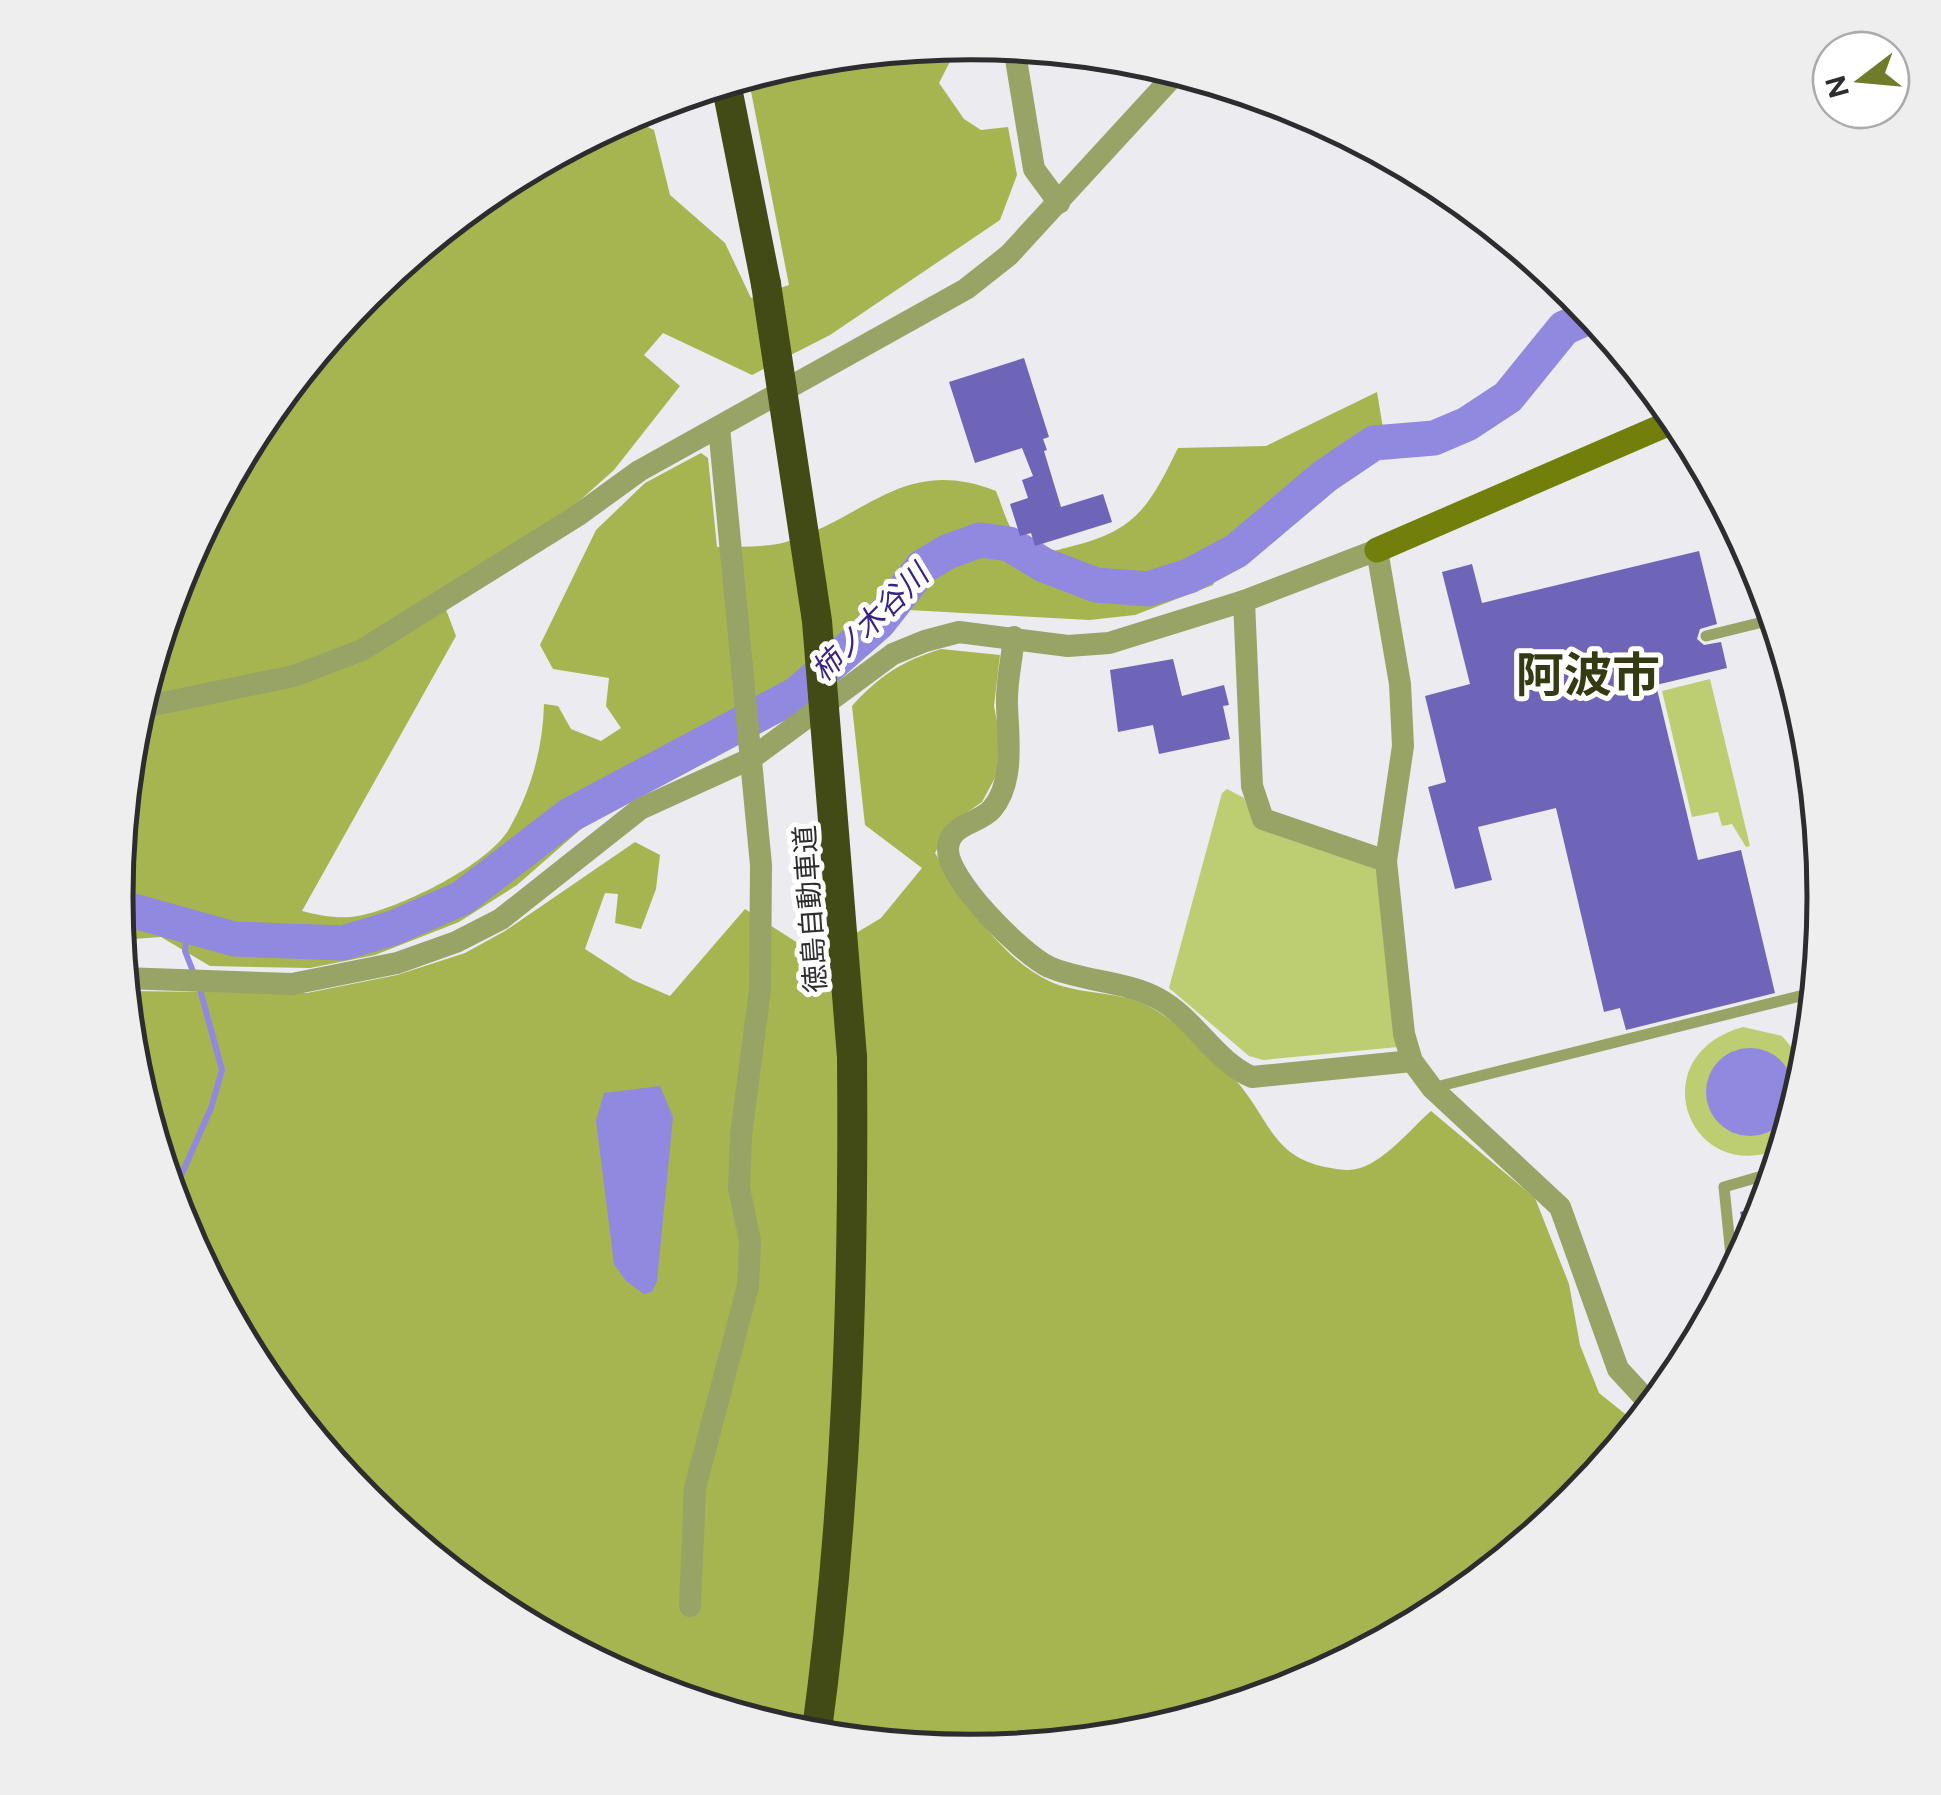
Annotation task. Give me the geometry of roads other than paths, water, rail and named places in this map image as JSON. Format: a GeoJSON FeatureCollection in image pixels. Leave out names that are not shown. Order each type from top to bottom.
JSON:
{"type":"FeatureCollection","features":[{"type":"Feature","properties":{"kind":"highway","name":"徳島自動車道"},"geometry":{"type":"LineString","coordinates":[[729,96],[766,284],[818,620],[852,1056],[854,1247],[848,1426],[818,1721]]}},
{"type":"Feature","properties":{"kind":"street"},"geometry":{"type":"LineString","coordinates":[[1016,62],[1034,169],[1059,204]]}},
{"type":"Feature","properties":{"kind":"street"},"geometry":{"type":"LineString","coordinates":[[156,704],[294,676],[362,650],[577,516],[639,472],[966,289],[1009,254],[1059,204],[1166,84]]}},
{"type":"Feature","properties":{"kind":"street"},"geometry":{"type":"LineString","coordinates":[[137,978],[292,984],[397,963],[456,942],[501,919],[640,809],[752,758],[893,654],[959,632],[1068,646],[1109,643],[1244,601],[1376,550],[1662,426]]}},
{"type":"Feature","properties":{"kind":"street"},"geometry":{"type":"LineString","coordinates":[[690,1606],[695,1488],[748,1286],[750,1241],[739,1188],[741,1135],[760,990],[761,866],[719,428]]}},
{"type":"Feature","properties":{"kind":"street"},"geometry":{"type":"LineString","coordinates":[[1376,550],[1400,684],[1402,746],[1386,861],[1404,1034],[1412,1061],[1432,1088],[1560,1207],[1618,1368],[1643,1396]]}},
{"type":"Feature","properties":{"kind":"street"},"geometry":{"type":"LineString","coordinates":[[1244,601],[1252,786],[1263,819],[1386,861]]}},
{"type":"Feature","properties":{"kind":"street"},"geometry":{"type":"LineString","coordinates":[[1014,637],[1007,706],[1012,734],[1003,782],[992,809],[954,832],[948,847],[952,868],[983,908],[1047,966],[1164,1001],[1236,1070],[1252,1077],[1412,1061]]}},
{"type":"Feature","properties":{"kind":"lane"},"geometry":{"type":"LineString","coordinates":[[1706,636],[1762,622]]}},
{"type":"Feature","properties":{"kind":"lane"},"geometry":{"type":"LineString","coordinates":[[1432,1088],[1802,996]]}},
{"type":"Feature","properties":{"kind":"lane"},"geometry":{"type":"LineString","coordinates":[[1731,1248],[1724,1187],[1760,1177]]}},
{"type":"Feature","properties":{"kind":"waterway","name":"柿ノ木谷川"},"geometry":{"type":"LineString","coordinates":[[133,911],[234,939],[343,943],[393,928],[462,898],[570,815],[797,694],[879,622],[922,567],[947,552],[980,540],[1009,544],[1044,565],[1096,585],[1148,589],[1189,576],[1236,551],[1325,476],[1374,443],[1434,438],[1467,424],[1508,397],[1564,328],[1578,322]]}},
{"type":"Feature","properties":{"kind":"waterway"},"geometry":{"type":"LineString","coordinates":[[188,923],[185,951],[194,974]]}},
{"type":"Feature","properties":{"kind":"waterway"},"geometry":{"type":"LineString","coordinates":[[181,1176],[211,1108],[222,1070],[199,986]]}},
{"type":"Feature","properties":{"kind":"district","name":"阿波市"},"geometry":{"type":"Point","coordinates":[1588,675]}}]}
